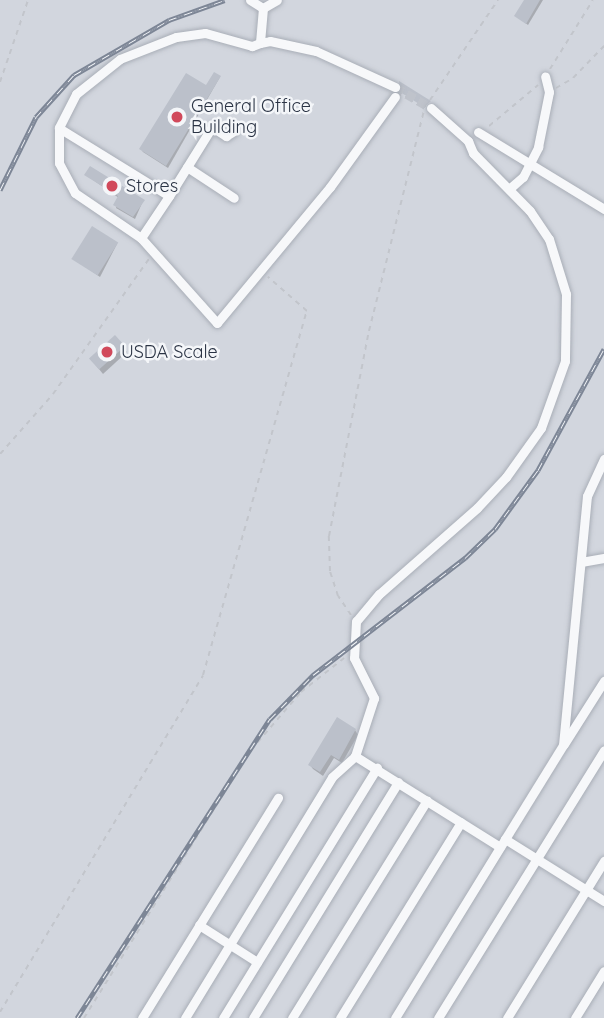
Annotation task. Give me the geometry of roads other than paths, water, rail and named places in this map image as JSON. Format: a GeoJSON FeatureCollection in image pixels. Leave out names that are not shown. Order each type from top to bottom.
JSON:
{"type":"FeatureCollection","features":[{"type":"Feature","properties":{"kind":"lane"},"geometry":{"type":"LineString","coordinates":[[250,0],[262,8]]}},
{"type":"Feature","properties":{"kind":"lane"},"geometry":{"type":"LineString","coordinates":[[262,8],[277,0]]}},
{"type":"Feature","properties":{"kind":"lane"},"geometry":{"type":"LineString","coordinates":[[261,43],[262,8]]}},
{"type":"Feature","properties":{"kind":"lane"},"geometry":{"type":"LineString","coordinates":[[394,87],[316,51],[270,41],[252,46],[205,33],[176,37],[120,58],[76,93],[59,128],[59,163],[69,186],[141,238],[217,323],[262,272],[395,97]]}},
{"type":"Feature","properties":{"kind":"lane"},"geometry":{"type":"LineString","coordinates":[[509,189],[531,165],[550,92],[545,76]]}},
{"type":"Feature","properties":{"kind":"lane"},"geometry":{"type":"LineString","coordinates":[[185,1018],[332,778],[355,756],[374,698],[353,652],[356,621],[379,594],[494,491],[532,442],[557,394],[568,331],[563,277],[540,224],[481,162],[448,120],[431,108]]}},
{"type":"Feature","properties":{"kind":"lane"},"geometry":{"type":"LineString","coordinates":[[141,238],[212,127],[226,136],[234,131]]}},
{"type":"Feature","properties":{"kind":"lane"},"geometry":{"type":"LineString","coordinates":[[59,128],[169,196]]}},
{"type":"Feature","properties":{"kind":"lane"},"geometry":{"type":"LineString","coordinates":[[478,132],[604,209]]}},
{"type":"Feature","properties":{"kind":"lane"},"geometry":{"type":"LineString","coordinates":[[187,167],[234,198]]}},
{"type":"Feature","properties":{"kind":"lane"},"geometry":{"type":"LineString","coordinates":[[563,745],[587,496],[604,459]]}},
{"type":"Feature","properties":{"kind":"lane"},"geometry":{"type":"LineString","coordinates":[[581,562],[604,558]]}},
{"type":"Feature","properties":{"kind":"lane"},"geometry":{"type":"LineString","coordinates":[[395,1018],[604,681]]}},
{"type":"Feature","properties":{"kind":"lane"},"geometry":{"type":"LineString","coordinates":[[438,1018],[604,750]]}},
{"type":"Feature","properties":{"kind":"lane"},"geometry":{"type":"LineString","coordinates":[[355,756],[461,822],[536,859],[604,901]]}},
{"type":"Feature","properties":{"kind":"lane"},"geometry":{"type":"LineString","coordinates":[[223,1018],[377,768]]}},
{"type":"Feature","properties":{"kind":"lane"},"geometry":{"type":"LineString","coordinates":[[253,1018],[398,782]]}},
{"type":"Feature","properties":{"kind":"lane"},"geometry":{"type":"LineString","coordinates":[[142,1018],[278,798]]}},
{"type":"Feature","properties":{"kind":"lane"},"geometry":{"type":"LineString","coordinates":[[292,1018],[427,800]]}},
{"type":"Feature","properties":{"kind":"lane"},"geometry":{"type":"LineString","coordinates":[[340,1018],[461,822]]}},
{"type":"Feature","properties":{"kind":"lane"},"geometry":{"type":"LineString","coordinates":[[507,1018],[604,861]]}},
{"type":"Feature","properties":{"kind":"lane"},"geometry":{"type":"LineString","coordinates":[[199,925],[257,962]]}},
{"type":"Feature","properties":{"kind":"lane"},"geometry":{"type":"LineString","coordinates":[[575,1018],[604,971]]}},
{"type":"Feature","properties":{"kind":"tunnel"},"geometry":{"type":"LineString","coordinates":[[395,87],[431,108]]}},
{"type":"Feature","properties":{"kind":"railway"},"geometry":{"type":"LineString","coordinates":[[0,190],[36,117],[74,75],[169,20],[225,0]]}},
{"type":"Feature","properties":{"kind":"railway"},"geometry":{"type":"LineString","coordinates":[[77,1018],[270,719],[313,675],[465,558],[495,529],[538,470],[604,349]]}},
{"type":"Feature","properties":{"kind":"place","name":"General Office Building"},"geometry":{"type":"Point","coordinates":[177,117]}},
{"type":"Feature","properties":{"kind":"place","name":"Stores"},"geometry":{"type":"Point","coordinates":[112,186]}},
{"type":"Feature","properties":{"kind":"place","name":"USDA Scale"},"geometry":{"type":"Point","coordinates":[107,352]}}]}
